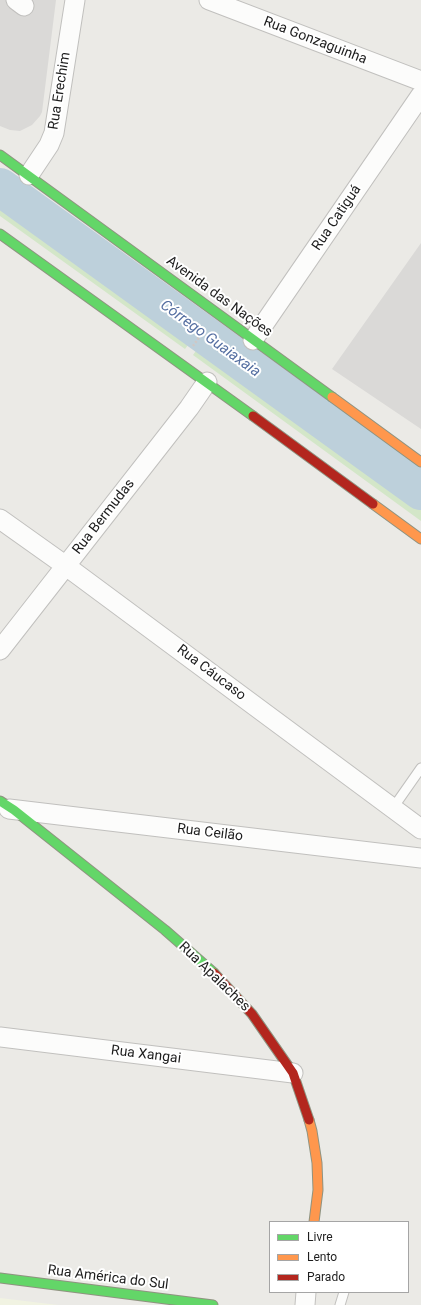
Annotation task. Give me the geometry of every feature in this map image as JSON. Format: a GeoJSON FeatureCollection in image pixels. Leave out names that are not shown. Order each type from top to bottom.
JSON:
{"type":"FeatureCollection","features":[{"type":"Feature","properties":{"kind":"main road","name":"Avenida das Nações"},"geometry":{"type":"LineString","coordinates":[[0,154],[421,462]]}},
{"type":"Feature","properties":{"kind":"main road"},"geometry":{"type":"LineString","coordinates":[[0,234],[207,382],[421,539]]}},
{"type":"Feature","properties":{"kind":"main road","name":"Rua Apalaches"},"geometry":{"type":"LineString","coordinates":[[5,806],[165,930],[218,977],[252,1014],[293,1073],[304,1103],[312,1131],[317,1163],[318,1190],[314,1221]]}},
{"type":"Feature","properties":{"kind":"main road","name":"Rua América do Sul"},"geometry":{"type":"LineString","coordinates":[[0,1278],[213,1305]]}},
{"type":"Feature","properties":{"kind":"street","name":"Rua Erechim"},"geometry":{"type":"LineString","coordinates":[[29,175],[46,150],[54,133],[75,0]]}},
{"type":"Feature","properties":{"kind":"street","name":"Rua Gonzaguinha"},"geometry":{"type":"LineString","coordinates":[[209,0],[421,81]]}},
{"type":"Feature","properties":{"kind":"street","name":"Rua Catiguá"},"geometry":{"type":"LineString","coordinates":[[253,340],[421,95]]}},
{"type":"Feature","properties":{"kind":"street","name":"Rua Bermudas"},"geometry":{"type":"LineString","coordinates":[[0,650],[189,408],[207,382]]}},
{"type":"Feature","properties":{"kind":"street","name":"Rua Cáucaso"},"geometry":{"type":"LineString","coordinates":[[0,519],[66,566],[421,829]]}},
{"type":"Feature","properties":{"kind":"street","name":"Rua Ceilão"},"geometry":{"type":"LineString","coordinates":[[5,806],[421,858]]}},
{"type":"Feature","properties":{"kind":"street","name":"Rua Xangai"},"geometry":{"type":"LineString","coordinates":[[0,1037],[293,1073]]}},
{"type":"Feature","properties":{"kind":"street"},"geometry":{"type":"LineString","coordinates":[[305,1305],[306,1293]]}},
{"type":"Feature","properties":{"kind":"lane"},"geometry":{"type":"LineString","coordinates":[[393,808],[421,768]]}},
{"type":"Feature","properties":{"kind":"lane"},"geometry":{"type":"LineString","coordinates":[[340,1305],[344,1293]]}},
{"type":"Feature","properties":{"kind":"path"},"geometry":{"type":"LineString","coordinates":[[197,339],[206,327]]}},
{"type":"Feature","properties":{"kind":"shaded area"},"geometry":{"type":"Polygon","coordinates":[[[0,0],[56,0],[42,112],[32,125],[20,131],[10,130],[0,126],[0,0]]]}},
{"type":"Feature","properties":{"kind":"shaded area"},"geometry":{"type":"Polygon","coordinates":[[[421,243],[421,429],[332,369],[421,243]]]}},
{"type":"Feature","properties":{"kind":"shaded area"},"geometry":{"type":"Polygon","coordinates":[[[0,1298],[58,1305],[0,1305],[0,1298]]]}},
{"type":"Feature","properties":{"kind":"green space"},"geometry":{"type":"Polygon","coordinates":[[[0,197],[194,337],[185,349],[0,216],[0,197]]]}},
{"type":"Feature","properties":{"kind":"green space"},"geometry":{"type":"Polygon","coordinates":[[[202,342],[421,501],[421,521],[193,355],[202,342]]]}},
{"type":"Feature","properties":{"kind":"waterway","name":"Córrego Guaiaxaia"},"geometry":{"type":"LineString","coordinates":[[0,187],[421,491]]}},
{"type":"Feature","properties":{"kind":"traffic: fast"},"geometry":{"type":"LineString","coordinates":[[0,155],[332,397]]}},
{"type":"Feature","properties":{"kind":"traffic: fast"},"geometry":{"type":"LineString","coordinates":[[0,234],[253,416]]}},
{"type":"Feature","properties":{"kind":"traffic: fast"},"geometry":{"type":"LineString","coordinates":[[0,801],[14,810],[165,930],[214,973]]}},
{"type":"Feature","properties":{"kind":"traffic: fast"},"geometry":{"type":"LineString","coordinates":[[0,1278],[213,1305]]}},
{"type":"Feature","properties":{"kind":"traffic: slow"},"geometry":{"type":"LineString","coordinates":[[332,397],[421,462]]}},
{"type":"Feature","properties":{"kind":"traffic: slow"},"geometry":{"type":"LineString","coordinates":[[373,504],[421,539]]}},
{"type":"Feature","properties":{"kind":"traffic: slow"},"geometry":{"type":"LineString","coordinates":[[309,1120],[317,1163],[318,1190],[314,1221]]}},
{"type":"Feature","properties":{"kind":"traffic: jam"},"geometry":{"type":"LineString","coordinates":[[253,416],[373,504]]}},
{"type":"Feature","properties":{"kind":"traffic: jam"},"geometry":{"type":"LineString","coordinates":[[214,973],[252,1014],[293,1073],[309,1120]]}}]}
